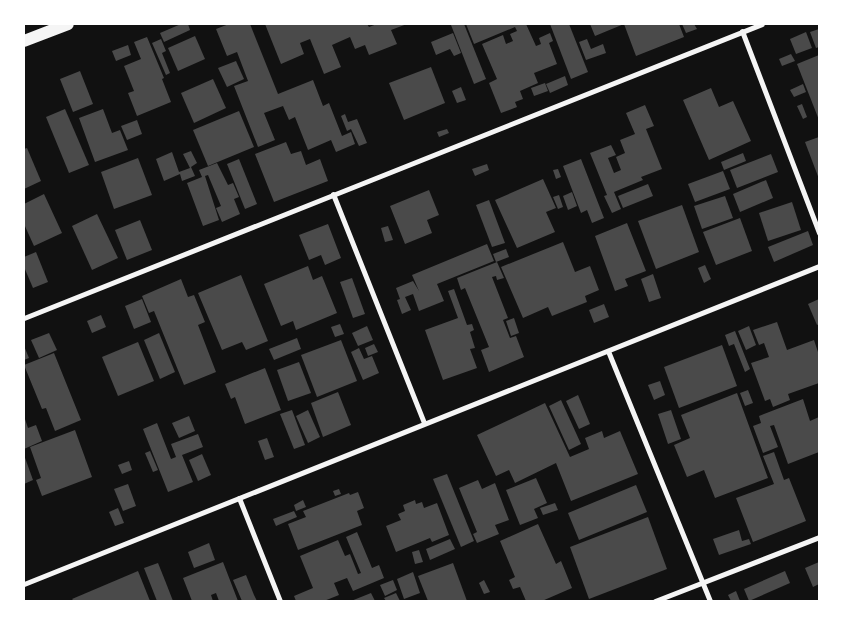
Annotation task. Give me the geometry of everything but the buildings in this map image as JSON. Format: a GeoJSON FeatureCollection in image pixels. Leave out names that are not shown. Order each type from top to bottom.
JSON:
{"type":"FeatureCollection","features":[{"type":"Feature","properties":{"kind":"main road"},"geometry":{"type":"LineString","coordinates":[[24,41],[68,24]]}},
{"type":"Feature","properties":{"kind":"street"},"geometry":{"type":"LineString","coordinates":[[24,318],[762,24]]}},
{"type":"Feature","properties":{"kind":"street"},"geometry":{"type":"LineString","coordinates":[[742,31],[819,233]]}},
{"type":"Feature","properties":{"kind":"street"},"geometry":{"type":"LineString","coordinates":[[333,194],[424,423]]}},
{"type":"Feature","properties":{"kind":"street"},"geometry":{"type":"LineString","coordinates":[[24,584],[819,266]]}},
{"type":"Feature","properties":{"kind":"street"},"geometry":{"type":"LineString","coordinates":[[608,351],[710,601]]}},
{"type":"Feature","properties":{"kind":"street"},"geometry":{"type":"LineString","coordinates":[[239,498],[280,601]]}},
{"type":"Feature","properties":{"kind":"street"},"geometry":{"type":"LineString","coordinates":[[655,601],[819,537]]}}]}
